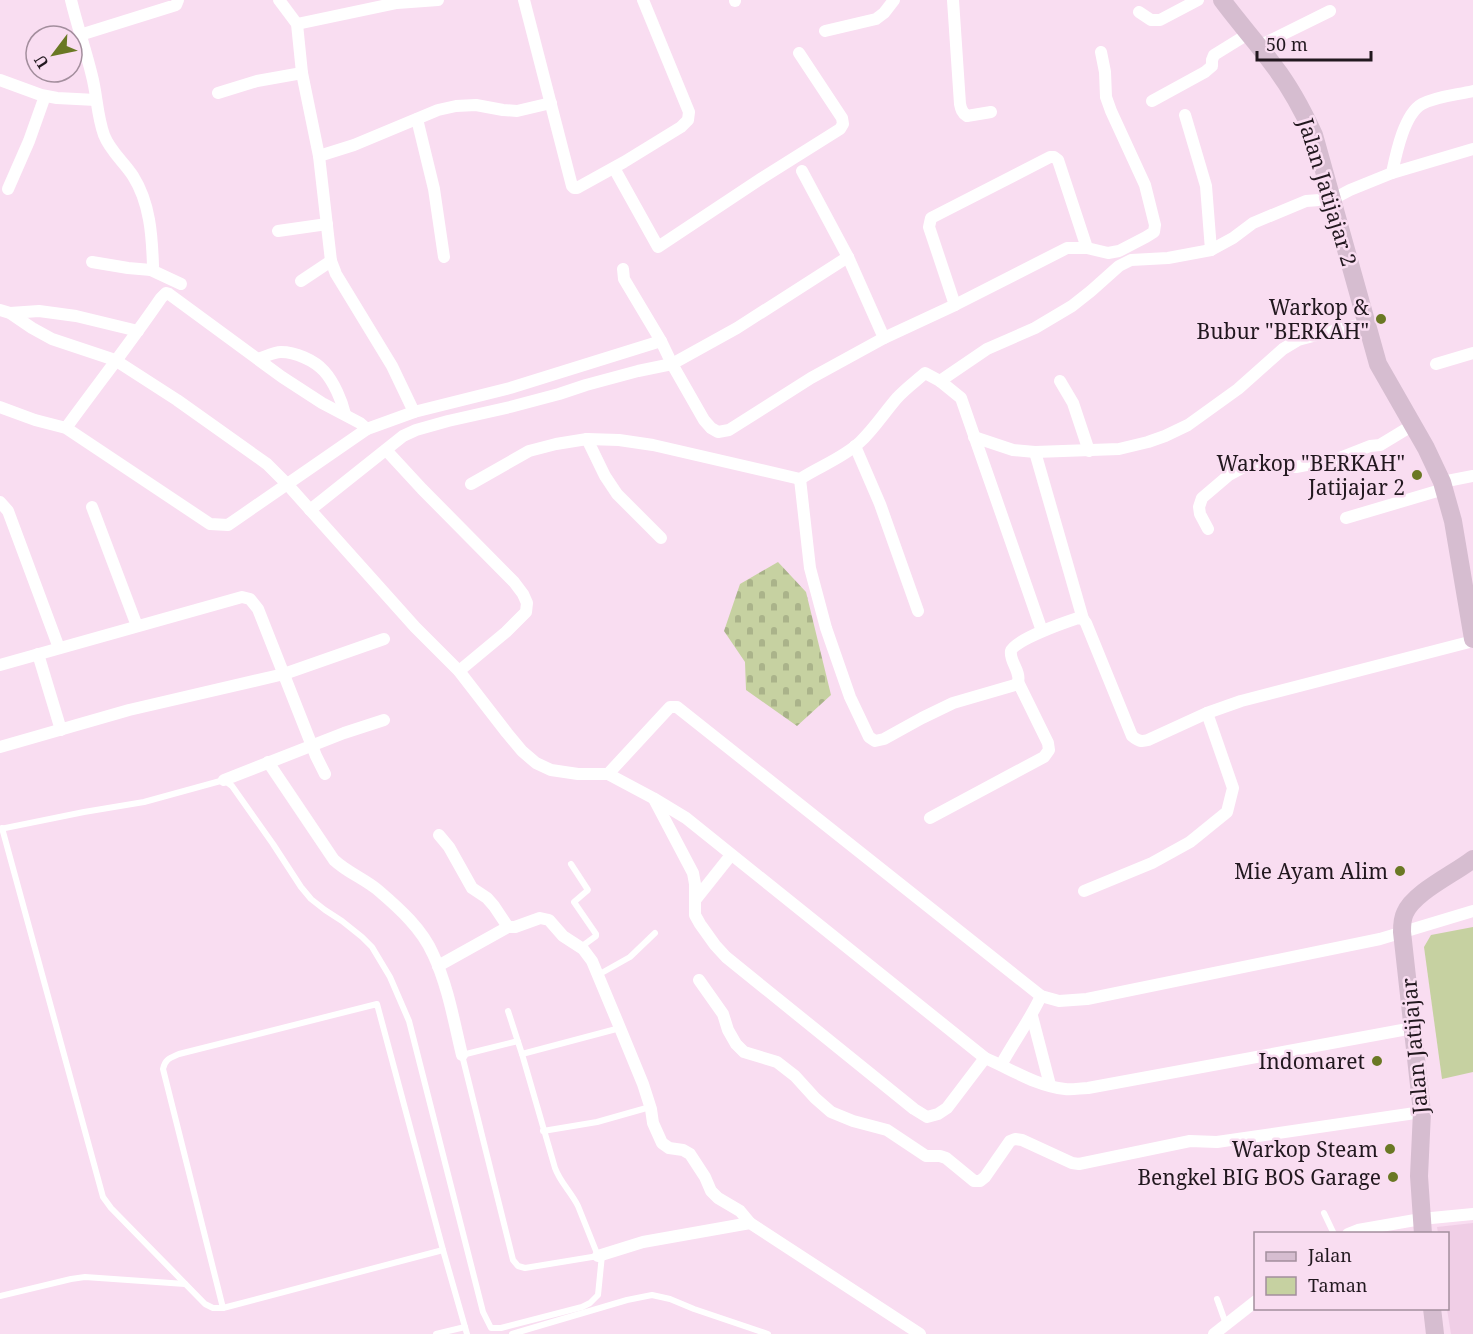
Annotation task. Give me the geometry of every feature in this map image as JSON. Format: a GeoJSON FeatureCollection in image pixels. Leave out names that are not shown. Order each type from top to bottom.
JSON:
{"type":"FeatureCollection","features":[{"type":"Feature","properties":{"kind":"street"},"geometry":{"type":"LineString","coordinates":[[71,0],[77,24]]}},
{"type":"Feature","properties":{"kind":"street"},"geometry":{"type":"LineString","coordinates":[[279,0],[297,24],[302,73],[319,156],[331,261],[336,274],[392,366],[414,412]]}},
{"type":"Feature","properties":{"kind":"street"},"geometry":{"type":"LineString","coordinates":[[297,24],[397,3],[438,0]]}},
{"type":"Feature","properties":{"kind":"street"},"geometry":{"type":"LineString","coordinates":[[524,0],[574,188],[614,168],[675,131],[688,120],[689,112],[643,0]]}},
{"type":"Feature","properties":{"kind":"street"},"geometry":{"type":"LineString","coordinates":[[825,31],[876,19],[884,14],[894,0]]}},
{"type":"Feature","properties":{"kind":"street"},"geometry":{"type":"LineString","coordinates":[[953,0],[962,110],[967,116],[991,112]]}},
{"type":"Feature","properties":{"kind":"street"},"geometry":{"type":"LineString","coordinates":[[1139,12],[1151,20],[1160,20],[1198,0]]}},
{"type":"Feature","properties":{"kind":"street","name":"Jalan Jatijajar 2"},"geometry":{"type":"LineString","coordinates":[[1222,0],[1276,68],[1302,110],[1314,135],[1378,364],[1426,448],[1443,486],[1453,521],[1473,640]]}},
{"type":"Feature","properties":{"kind":"street"},"geometry":{"type":"LineString","coordinates":[[84,34],[176,2]]}},
{"type":"Feature","properties":{"kind":"street"},"geometry":{"type":"LineString","coordinates":[[1152,101],[1205,72],[1212,66],[1214,55],[1330,11]]}},
{"type":"Feature","properties":{"kind":"street"},"geometry":{"type":"LineString","coordinates":[[84,49],[101,127],[107,142],[132,175],[144,197],[151,236],[153,266],[151,270]]}},
{"type":"Feature","properties":{"kind":"street"},"geometry":{"type":"LineString","coordinates":[[622,268],[624,279],[704,420],[718,432],[729,430],[811,378],[884,338],[956,305],[1068,248],[1087,248],[1108,253],[1119,251],[1154,232],[1155,225],[1145,185],[1106,97],[1101,52]]}},
{"type":"Feature","properties":{"kind":"street"},"geometry":{"type":"LineString","coordinates":[[614,168],[658,247],[840,129],[843,124],[842,118],[799,53]]}},
{"type":"Feature","properties":{"kind":"street"},"geometry":{"type":"LineString","coordinates":[[218,93],[257,81],[302,73]]}},
{"type":"Feature","properties":{"kind":"street"},"geometry":{"type":"LineString","coordinates":[[0,80],[45,96],[96,100]]}},
{"type":"Feature","properties":{"kind":"street"},"geometry":{"type":"LineString","coordinates":[[1392,173],[1406,123],[1419,106],[1439,98],[1473,91]]}},
{"type":"Feature","properties":{"kind":"street"},"geometry":{"type":"LineString","coordinates":[[8,189],[45,96]]}},
{"type":"Feature","properties":{"kind":"street"},"geometry":{"type":"LineString","coordinates":[[319,156],[354,145],[438,110],[476,105],[518,111],[550,103]]}},
{"type":"Feature","properties":{"kind":"street"},"geometry":{"type":"LineString","coordinates":[[1185,115],[1206,186],[1211,250]]}},
{"type":"Feature","properties":{"kind":"street"},"geometry":{"type":"LineString","coordinates":[[417,119],[434,189],[444,257]]}},
{"type":"Feature","properties":{"kind":"street"},"geometry":{"type":"LineString","coordinates":[[940,381],[987,349],[1035,328],[1072,306],[1119,266],[1131,260],[1168,258],[1211,250],[1233,238],[1253,223],[1306,201],[1333,199],[1360,185],[1392,173],[1473,149]]}},
{"type":"Feature","properties":{"kind":"street"},"geometry":{"type":"LineString","coordinates":[[956,305],[929,226],[931,218],[1050,157],[1058,160],[1087,248]]}},
{"type":"Feature","properties":{"kind":"street"},"geometry":{"type":"LineString","coordinates":[[802,171],[848,257],[884,338]]}},
{"type":"Feature","properties":{"kind":"street"},"geometry":{"type":"LineString","coordinates":[[278,231],[327,224]]}},
{"type":"Feature","properties":{"kind":"street"},"geometry":{"type":"LineString","coordinates":[[310,510],[403,436],[416,429],[672,364],[737,328],[848,257]]}},
{"type":"Feature","properties":{"kind":"street"},"geometry":{"type":"LineString","coordinates":[[301,282],[331,261]]}},
{"type":"Feature","properties":{"kind":"street"},"geometry":{"type":"LineString","coordinates":[[92,262],[151,270],[182,284]]}},
{"type":"Feature","properties":{"kind":"street"},"geometry":{"type":"LineString","coordinates":[[66,428],[161,298],[169,294],[282,377],[367,429]]}},
{"type":"Feature","properties":{"kind":"street"},"geometry":{"type":"LineString","coordinates":[[5,311],[39,311],[76,316],[138,331]]}},
{"type":"Feature","properties":{"kind":"street"},"geometry":{"type":"LineString","coordinates":[[5,311],[52,339],[115,360],[177,400],[267,464],[459,671],[507,734],[536,763],[551,770],[578,774],[608,774],[686,818],[986,1058],[1034,1081],[1065,1089],[1088,1088],[1413,1028]]}},
{"type":"Feature","properties":{"kind":"street"},"geometry":{"type":"LineString","coordinates":[[975,437],[1013,450],[1035,452],[1119,448],[1165,436],[1188,425],[1238,389],[1282,349],[1298,340],[1367,324]]}},
{"type":"Feature","properties":{"kind":"street"},"geometry":{"type":"LineString","coordinates":[[0,407],[66,428],[210,524],[228,525],[367,429],[414,412],[510,388],[661,341]]}},
{"type":"Feature","properties":{"kind":"street"},"geometry":{"type":"LineString","coordinates":[[258,359],[278,352],[296,354],[313,363],[324,371],[343,402],[345,414]]}},
{"type":"Feature","properties":{"kind":"street"},"geometry":{"type":"LineString","coordinates":[[1436,364],[1473,352]]}},
{"type":"Feature","properties":{"kind":"street"},"geometry":{"type":"LineString","coordinates":[[471,484],[529,451],[587,439],[653,445],[800,479],[855,446],[873,429],[898,396],[925,373],[940,381],[961,398],[1042,631]]}},
{"type":"Feature","properties":{"kind":"street"},"geometry":{"type":"LineString","coordinates":[[1060,381],[1072,403],[1089,451]]}},
{"type":"Feature","properties":{"kind":"street"},"geometry":{"type":"LineString","coordinates":[[1208,530],[1198,507],[1202,498],[1229,475],[1258,464],[1296,467],[1337,459],[1370,446],[1380,445],[1413,425]]}},
{"type":"Feature","properties":{"kind":"street"},"geometry":{"type":"LineString","coordinates":[[587,439],[605,476],[617,494],[662,538]]}},
{"type":"Feature","properties":{"kind":"street"},"geometry":{"type":"LineString","coordinates":[[855,446],[880,504],[918,611]]}},
{"type":"Feature","properties":{"kind":"street"},"geometry":{"type":"LineString","coordinates":[[386,450],[514,582],[527,603],[526,612],[459,671]]}},
{"type":"Feature","properties":{"kind":"street"},"geometry":{"type":"LineString","coordinates":[[1035,452],[1083,619],[1132,736],[1137,740],[1148,740],[1207,713],[1241,701],[1473,640]]}},
{"type":"Feature","properties":{"kind":"street"},"geometry":{"type":"LineString","coordinates":[[1346,518],[1473,476]]}},
{"type":"Feature","properties":{"kind":"street"},"geometry":{"type":"LineString","coordinates":[[800,479],[810,568],[826,628],[850,696],[869,737],[875,741],[884,739],[953,703],[1015,685],[1020,677],[1011,655],[1011,650],[1015,646],[1042,631],[1078,618],[1083,619]]}},
{"type":"Feature","properties":{"kind":"street"},"geometry":{"type":"LineString","coordinates":[[0,502],[8,512],[59,648]]}},
{"type":"Feature","properties":{"kind":"street"},"geometry":{"type":"LineString","coordinates":[[92,507],[137,626]]}},
{"type":"Feature","properties":{"kind":"street"},"geometry":{"type":"LineString","coordinates":[[0,665],[242,597],[250,599],[258,609],[325,774]]}},
{"type":"Feature","properties":{"kind":"street"},"geometry":{"type":"LineString","coordinates":[[0,747],[129,710],[284,674],[384,639]]}},
{"type":"Feature","properties":{"kind":"street"},"geometry":{"type":"LineString","coordinates":[[38,654],[61,730]]}},
{"type":"Feature","properties":{"kind":"street"},"geometry":{"type":"LineString","coordinates":[[930,818],[1044,757],[1049,750],[1048,743],[1018,682]]}},
{"type":"Feature","properties":{"kind":"street"},"geometry":{"type":"LineString","coordinates":[[608,774],[670,707],[677,707],[1041,996],[1059,1001],[1087,999],[1380,939],[1473,911]]}},
{"type":"Feature","properties":{"kind":"street"},"geometry":{"type":"LineString","coordinates":[[1084,891],[1152,863],[1190,842],[1227,812],[1233,789],[1207,713]]}},
{"type":"Feature","properties":{"kind":"street"},"geometry":{"type":"LineString","coordinates":[[224,780],[344,733],[384,720]]}},
{"type":"Feature","properties":{"kind":"street"},"geometry":{"type":"LineString","coordinates":[[268,762],[334,860],[344,869],[377,889],[407,916],[423,937],[433,953],[446,988],[462,1055]]}},
{"type":"Feature","properties":{"kind":"street"},"geometry":{"type":"LineString","coordinates":[[653,798],[693,873],[696,884],[696,915],[699,924],[715,945],[726,957],[914,1108],[927,1117],[948,1108],[986,1058]]}},
{"type":"Feature","properties":{"kind":"street"},"geometry":{"type":"LineString","coordinates":[[439,835],[449,847],[472,888],[487,898],[508,927]]}},
{"type":"Feature","properties":{"kind":"street"},"geometry":{"type":"LineString","coordinates":[[696,899],[731,855]]}},
{"type":"Feature","properties":{"kind":"street"},"geometry":{"type":"LineString","coordinates":[[1402,932],[1406,910],[1416,898],[1473,859]]}},
{"type":"Feature","properties":{"kind":"street"},"geometry":{"type":"LineString","coordinates":[[438,966],[508,927],[515,927],[540,918],[549,920],[563,936],[581,947],[592,961],[643,1084],[653,1123],[662,1143],[669,1148],[683,1150],[690,1154],[711,1191],[740,1211],[750,1223],[920,1334]]}},
{"type":"Feature","properties":{"kind":"street","name":"Jalan Jatijajar"},"geometry":{"type":"LineString","coordinates":[[1402,932],[1422,1112],[1419,1176],[1422,1226]]}},
{"type":"Feature","properties":{"kind":"street"},"geometry":{"type":"LineString","coordinates":[[699,980],[723,1014],[736,1044],[744,1052],[777,1062],[795,1076],[831,1112],[853,1121],[887,1130],[926,1156],[946,1158],[974,1180],[980,1181],[985,1177],[1010,1141],[1016,1139],[1079,1164],[1190,1141],[1217,1142],[1422,1112]]}},
{"type":"Feature","properties":{"kind":"street"},"geometry":{"type":"LineString","coordinates":[[1001,1065],[1032,1016],[1041,996]]}},
{"type":"Feature","properties":{"kind":"street"},"geometry":{"type":"LineString","coordinates":[[1032,1016],[1050,1085]]}},
{"type":"Feature","properties":{"kind":"street"},"geometry":{"type":"LineString","coordinates":[[1351,1232],[1422,1226],[1473,1214]]}},
{"type":"Feature","properties":{"kind":"street"},"geometry":{"type":"LineString","coordinates":[[600,1256],[643,1242],[750,1223]]}},
{"type":"Feature","properties":{"kind":"street"},"geometry":{"type":"LineString","coordinates":[[1214,1334],[1254,1303]]}},
{"type":"Feature","properties":{"kind":"street"},"geometry":{"type":"LineString","coordinates":[[1432,1310],[1435,1334]]}},
{"type":"Feature","properties":{"kind":"lane"},"geometry":{"type":"LineString","coordinates":[[443,1250],[223,1308],[209,1307],[104,1200],[1,828],[144,802],[224,780],[232,786],[301,887],[311,899],[372,947],[390,976],[409,1021],[483,1312],[491,1328],[501,1328],[590,1303],[598,1295],[600,1256],[574,1198],[557,1174],[507,1011]]}},
{"type":"Feature","properties":{"kind":"lane"},"geometry":{"type":"LineString","coordinates":[[571,864],[588,890],[574,902],[597,935],[581,947]]}},
{"type":"Feature","properties":{"kind":"lane"},"geometry":{"type":"LineString","coordinates":[[598,975],[630,957],[655,933]]}},
{"type":"Feature","properties":{"kind":"lane"},"geometry":{"type":"LineString","coordinates":[[223,1308],[163,1069],[164,1063],[167,1059],[179,1054],[377,1004],[466,1330],[436,1334]]}},
{"type":"Feature","properties":{"kind":"lane"},"geometry":{"type":"LineString","coordinates":[[522,1054],[620,1028]]}},
{"type":"Feature","properties":{"kind":"lane"},"geometry":{"type":"LineString","coordinates":[[518,1041],[462,1055],[513,1260],[525,1268],[600,1256]]}},
{"type":"Feature","properties":{"kind":"lane"},"geometry":{"type":"LineString","coordinates":[[543,1131],[597,1122],[650,1107]]}},
{"type":"Feature","properties":{"kind":"lane"},"geometry":{"type":"LineString","coordinates":[[1324,1213],[1334,1232]]}},
{"type":"Feature","properties":{"kind":"lane"},"geometry":{"type":"LineString","coordinates":[[0,1296],[85,1277],[185,1284]]}},
{"type":"Feature","properties":{"kind":"lane"},"geometry":{"type":"LineString","coordinates":[[512,1334],[627,1300],[652,1295],[670,1299],[768,1334]]}},
{"type":"Feature","properties":{"kind":"lane"},"geometry":{"type":"LineString","coordinates":[[1217,1299],[1226,1325]]}},
{"type":"Feature","properties":{"kind":"shaded area"},"geometry":{"type":"Polygon","coordinates":[[[1473,1223],[1473,1334],[1451,1334],[1447,1310],[1449,1310],[1449,1232],[1438,1232],[1437,1227],[1473,1223]]]}},
{"type":"Feature","properties":{"kind":"green space"},"geometry":{"type":"Polygon","coordinates":[[[778,562],[806,592],[831,695],[797,726],[746,690],[745,662],[724,631],[740,584],[778,562]]]}},
{"type":"Feature","properties":{"kind":"green space"},"geometry":{"type":"Polygon","coordinates":[[[1473,927],[1473,1072],[1442,1079],[1424,947],[1431,935],[1473,927]]]}},
{"type":"Feature","properties":{"kind":"place","name":"Warkop & Bubur \"BERKAH\""},"geometry":{"type":"Point","coordinates":[1381,319]}},
{"type":"Feature","properties":{"kind":"place","name":"Warkop \"BERKAH\" Jatijajar 2"},"geometry":{"type":"Point","coordinates":[1417,475]}},
{"type":"Feature","properties":{"kind":"place","name":"Mie Ayam Alim"},"geometry":{"type":"Point","coordinates":[1400,871]}},
{"type":"Feature","properties":{"kind":"place","name":"Indomaret"},"geometry":{"type":"Point","coordinates":[1377,1061]}},
{"type":"Feature","properties":{"kind":"place","name":"Warkop Steam"},"geometry":{"type":"Point","coordinates":[1390,1149]}},
{"type":"Feature","properties":{"kind":"place","name":"Bengkel BIG BOS Garage"},"geometry":{"type":"Point","coordinates":[1393,1177]}}]}
